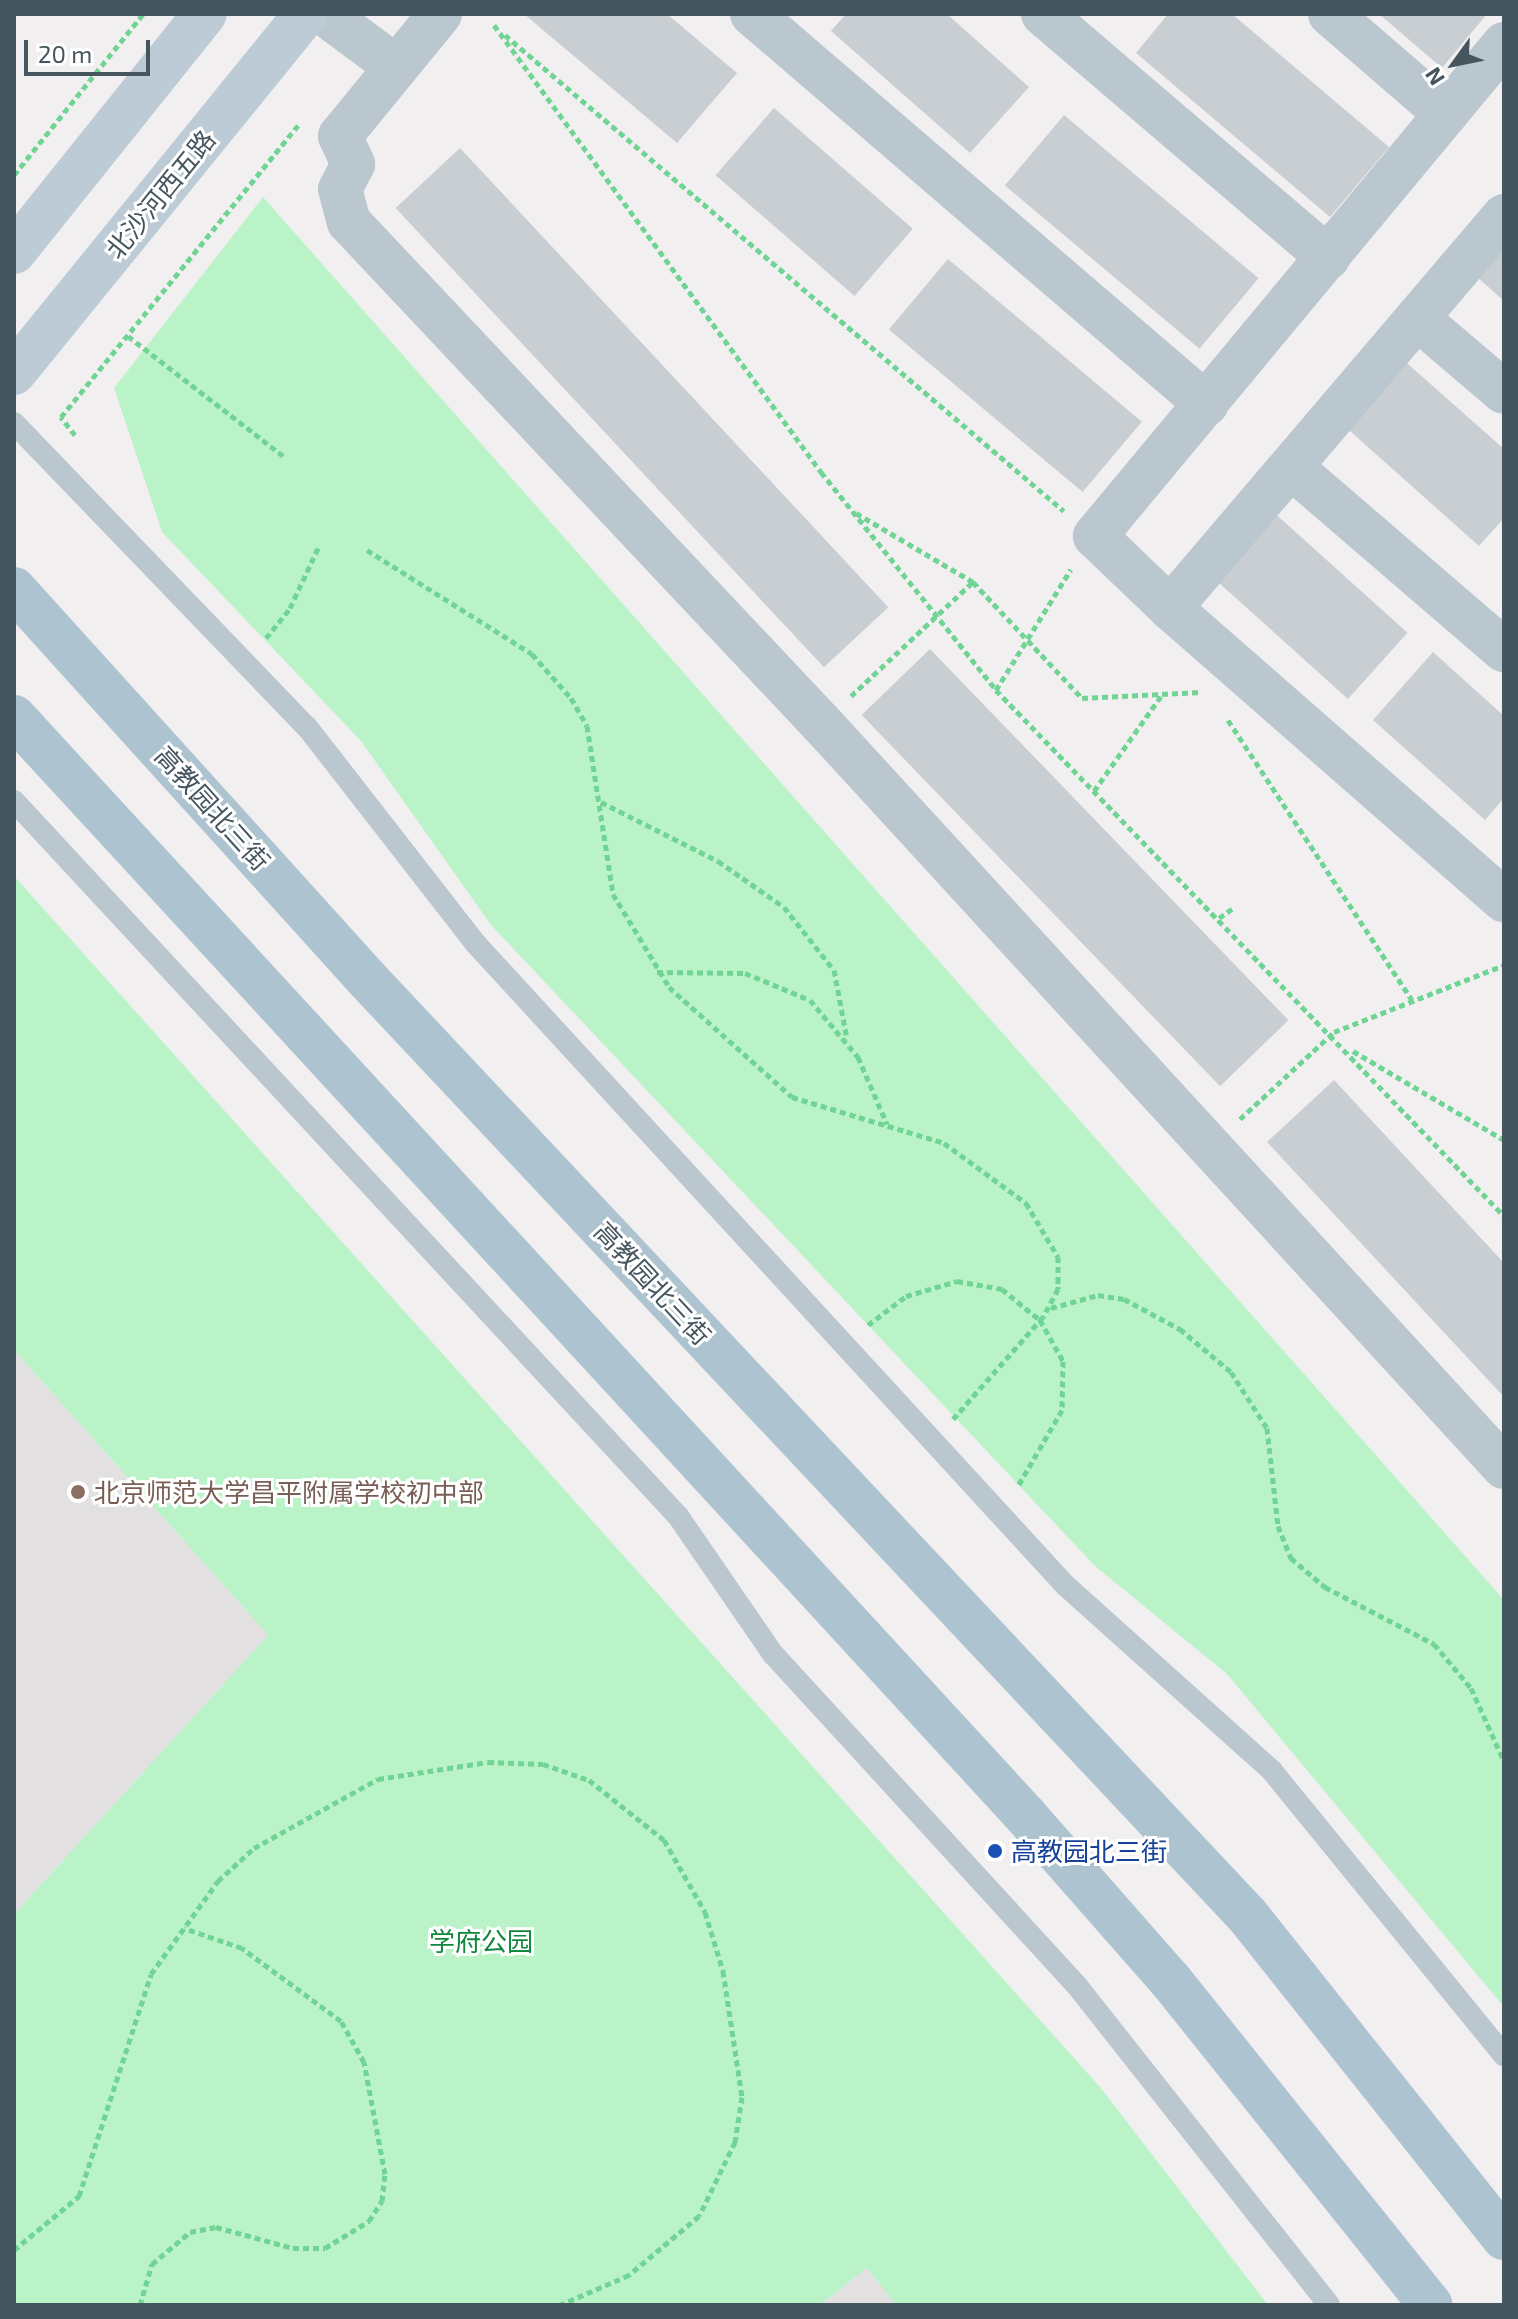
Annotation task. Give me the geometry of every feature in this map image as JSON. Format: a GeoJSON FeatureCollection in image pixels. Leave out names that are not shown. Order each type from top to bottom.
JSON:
{"type":"FeatureCollection","features":[{"type":"Feature","properties":{"kind":"main road"},"geometry":{"type":"LineString","coordinates":[[14,252],[205,14]]}},
{"type":"Feature","properties":{"kind":"main road","name":"北沙河西五路"},"geometry":{"type":"LineString","coordinates":[[14,373],[306,14]]}},
{"type":"Feature","properties":{"kind":"main road","name":"高教园北三街"},"geometry":{"type":"LineString","coordinates":[[14,589],[368,980],[1247,1915],[1504,2238]]}},
{"type":"Feature","properties":{"kind":"main road"},"geometry":{"type":"LineString","coordinates":[[14,717],[1025,1815],[1171,1981],[1431,2305]]}},
{"type":"Feature","properties":{"kind":"street"},"geometry":{"type":"LineString","coordinates":[[325,14],[396,67]]}},
{"type":"Feature","properties":{"kind":"street"},"geometry":{"type":"LineString","coordinates":[[440,14],[340,136],[353,164],[340,189],[349,222],[821,723],[1504,1467]]}},
{"type":"Feature","properties":{"kind":"street"},"geometry":{"type":"LineString","coordinates":[[752,14],[1206,404]]}},
{"type":"Feature","properties":{"kind":"street"},"geometry":{"type":"LineString","coordinates":[[1043,14],[1328,257]]}},
{"type":"Feature","properties":{"kind":"street"},"geometry":{"type":"LineString","coordinates":[[1330,14],[1446,114]]}},
{"type":"Feature","properties":{"kind":"street"},"geometry":{"type":"LineString","coordinates":[[1504,44],[1095,536],[1170,608],[1504,900]]}},
{"type":"Feature","properties":{"kind":"street"},"geometry":{"type":"LineString","coordinates":[[1170,608],[1504,216]]}},
{"type":"Feature","properties":{"kind":"street"},"geometry":{"type":"LineString","coordinates":[[1417,318],[1504,392]]}},
{"type":"Feature","properties":{"kind":"street"},"geometry":{"type":"LineString","coordinates":[[1291,467],[1504,650]]}},
{"type":"Feature","properties":{"kind":"lane"},"geometry":{"type":"LineString","coordinates":[[14,423],[307,727],[476,944],[1065,1585],[1272,1771],[1504,2055]]}},
{"type":"Feature","properties":{"kind":"lane"},"geometry":{"type":"LineString","coordinates":[[14,801],[678,1516],[773,1654],[1078,1987],[1329,2305]]}},
{"type":"Feature","properties":{"kind":"path"},"geometry":{"type":"LineString","coordinates":[[14,175],[143,14]]}},
{"type":"Feature","properties":{"kind":"path"},"geometry":{"type":"LineString","coordinates":[[488,20],[1075,521]]}},
{"type":"Feature","properties":{"kind":"path"},"geometry":{"type":"LineString","coordinates":[[494,25],[852,511],[996,690],[1334,1032],[1504,1216]]}},
{"type":"Feature","properties":{"kind":"path"},"geometry":{"type":"LineString","coordinates":[[85,448],[61,417],[226,216]]}},
{"type":"Feature","properties":{"kind":"path"},"geometry":{"type":"LineString","coordinates":[[128,336],[283,456]]}},
{"type":"Feature","properties":{"kind":"path"},"geometry":{"type":"LineString","coordinates":[[852,511],[973,582],[1082,698],[1210,692]]}},
{"type":"Feature","properties":{"kind":"path"},"geometry":{"type":"LineString","coordinates":[[257,647],[290,608],[319,546]]}},
{"type":"Feature","properties":{"kind":"path"},"geometry":{"type":"LineString","coordinates":[[367,550],[498,630],[554,676],[587,726],[613,894],[656,972],[792,1097],[887,1124],[975,1159],[1026,1203],[1058,1257],[1050,1308],[949,1424]]}},
{"type":"Feature","properties":{"kind":"path"},"geometry":{"type":"LineString","coordinates":[[996,690],[1024,639],[1076,562]]}},
{"type":"Feature","properties":{"kind":"path"},"geometry":{"type":"LineString","coordinates":[[821,723],[938,618],[973,582]]}},
{"type":"Feature","properties":{"kind":"path"},"geometry":{"type":"LineString","coordinates":[[1094,791],[1161,695]]}},
{"type":"Feature","properties":{"kind":"path"},"geometry":{"type":"LineString","coordinates":[[1241,740],[1412,1000]]}},
{"type":"Feature","properties":{"kind":"path"},"geometry":{"type":"LineString","coordinates":[[600,802],[718,861],[784,907],[834,970],[847,1039],[887,1124]]}},
{"type":"Feature","properties":{"kind":"path"},"geometry":{"type":"LineString","coordinates":[[1219,918],[1232,909]]}},
{"type":"Feature","properties":{"kind":"path"},"geometry":{"type":"LineString","coordinates":[[1211,1146],[1334,1032],[1504,965]]}},
{"type":"Feature","properties":{"kind":"path"},"geometry":{"type":"LineString","coordinates":[[656,972],[726,970],[769,980],[810,1000],[847,1039]]}},
{"type":"Feature","properties":{"kind":"path"},"geometry":{"type":"LineString","coordinates":[[1348,1047],[1504,1140]]}},
{"type":"Feature","properties":{"kind":"path"},"geometry":{"type":"LineString","coordinates":[[862,1331],[906,1296],[957,1281],[1002,1289],[1040,1320],[1063,1361],[1062,1410],[1012,1493],[1004,1484]]}},
{"type":"Feature","properties":{"kind":"path"},"geometry":{"type":"LineString","coordinates":[[1050,1308],[1098,1295],[1124,1299],[1180,1329],[1231,1372],[1267,1428],[1278,1526],[1291,1558],[1325,1587],[1434,1644],[1471,1688],[1504,1761]]}},
{"type":"Feature","properties":{"kind":"path"},"geometry":{"type":"LineString","coordinates":[[938,1412],[958,1434]]}},
{"type":"Feature","properties":{"kind":"path"},"geometry":{"type":"LineString","coordinates":[[14,2250],[79,2196],[151,1974],[184,1928],[254,1848],[378,1779],[426,1768],[543,1764],[589,1780],[664,1840],[705,1912],[740,2045],[735,2142],[699,2216],[671,2244],[629,2275],[560,2305]]}},
{"type":"Feature","properties":{"kind":"path"},"geometry":{"type":"LineString","coordinates":[[140,2305],[152,2264],[190,2232],[216,2227],[293,2248],[325,2248],[369,2221],[382,2201],[385,2174],[368,2076],[341,2021],[242,1948],[184,1928]]}},
{"type":"Feature","properties":{"kind":"shaded area","name":"北京师范大学昌平附属学校初中部"},"geometry":{"type":"Polygon","coordinates":[[[14,1350],[268,1635],[14,1914],[14,1350]]]}},
{"type":"Feature","properties":{"kind":"shaded area"},"geometry":{"type":"Polygon","coordinates":[[[867,2268],[896,2305],[820,2305],[867,2268]]]}},
{"type":"Feature","properties":{"kind":"green space"},"geometry":{"type":"Polygon","coordinates":[[[263,197],[1504,1600],[1504,2007],[1227,1674],[1095,1566],[491,925],[361,741],[162,532],[114,388],[263,197]]]}},
{"type":"Feature","properties":{"kind":"green space","name":"学府公园"},"geometry":{"type":"Polygon","coordinates":[[[14,876],[1100,2087],[1268,2305],[896,2305],[867,2268],[820,2305],[14,2305],[14,1914],[268,1635],[14,1350],[14,876]]]}},
{"type":"Feature","properties":{"kind":"building"},"geometry":{"type":"Polygon","coordinates":[[[524,14],[667,14],[737,73],[677,143],[524,14]]]}},
{"type":"Feature","properties":{"kind":"building"},"geometry":{"type":"Polygon","coordinates":[[[846,14],[947,14],[1029,87],[970,153],[831,31],[846,14]]]}},
{"type":"Feature","properties":{"kind":"building"},"geometry":{"type":"Polygon","coordinates":[[[1168,14],[1232,14],[1389,147],[1330,217],[1136,53],[1168,14]]]}},
{"type":"Feature","properties":{"kind":"building"},"geometry":{"type":"Polygon","coordinates":[[[1379,14],[1487,14],[1442,68],[1379,14]]]}},
{"type":"Feature","properties":{"kind":"building"},"geometry":{"type":"Polygon","coordinates":[[[774,108],[913,229],[854,296],[716,175],[774,108]]]}},
{"type":"Feature","properties":{"kind":"building"},"geometry":{"type":"Polygon","coordinates":[[[1064,115],[1259,278],[1199,349],[1005,185],[1064,115]]]}},
{"type":"Feature","properties":{"kind":"building"},"geometry":{"type":"Polygon","coordinates":[[[460,148],[888,607],[824,667],[396,208],[460,148]]]}},
{"type":"Feature","properties":{"kind":"building"},"geometry":{"type":"Polygon","coordinates":[[[1504,244],[1504,301],[1476,276],[1504,244]]]}},
{"type":"Feature","properties":{"kind":"building"},"geometry":{"type":"Polygon","coordinates":[[[948,259],[1142,422],[1083,492],[889,329],[948,259]]]}},
{"type":"Feature","properties":{"kind":"building"},"geometry":{"type":"Polygon","coordinates":[[[1400,357],[1504,449],[1504,518],[1479,546],[1341,423],[1400,357]]]}},
{"type":"Feature","properties":{"kind":"building"},"geometry":{"type":"Polygon","coordinates":[[[1270,509],[1407,633],[1348,699],[1210,575],[1270,509]]]}},
{"type":"Feature","properties":{"kind":"building"},"geometry":{"type":"Polygon","coordinates":[[[930,649],[1288,1020],[1220,1086],[862,715],[930,649]]]}},
{"type":"Feature","properties":{"kind":"building"},"geometry":{"type":"Polygon","coordinates":[[[1433,652],[1504,716],[1504,798],[1485,820],[1373,720],[1433,652]]]}},
{"type":"Feature","properties":{"kind":"building"},"geometry":{"type":"Polygon","coordinates":[[[1334,1080],[1504,1263],[1504,1397],[1267,1142],[1334,1080]]]}},
{"type":"Feature","properties":{"kind":"place","name":"北京师范大学昌平附属学校初中部"},"geometry":{"type":"Point","coordinates":[78,1492]}},
{"type":"Feature","properties":{"kind":"place","name":"高教园北三街"},"geometry":{"type":"Point","coordinates":[995,1851]}}]}
